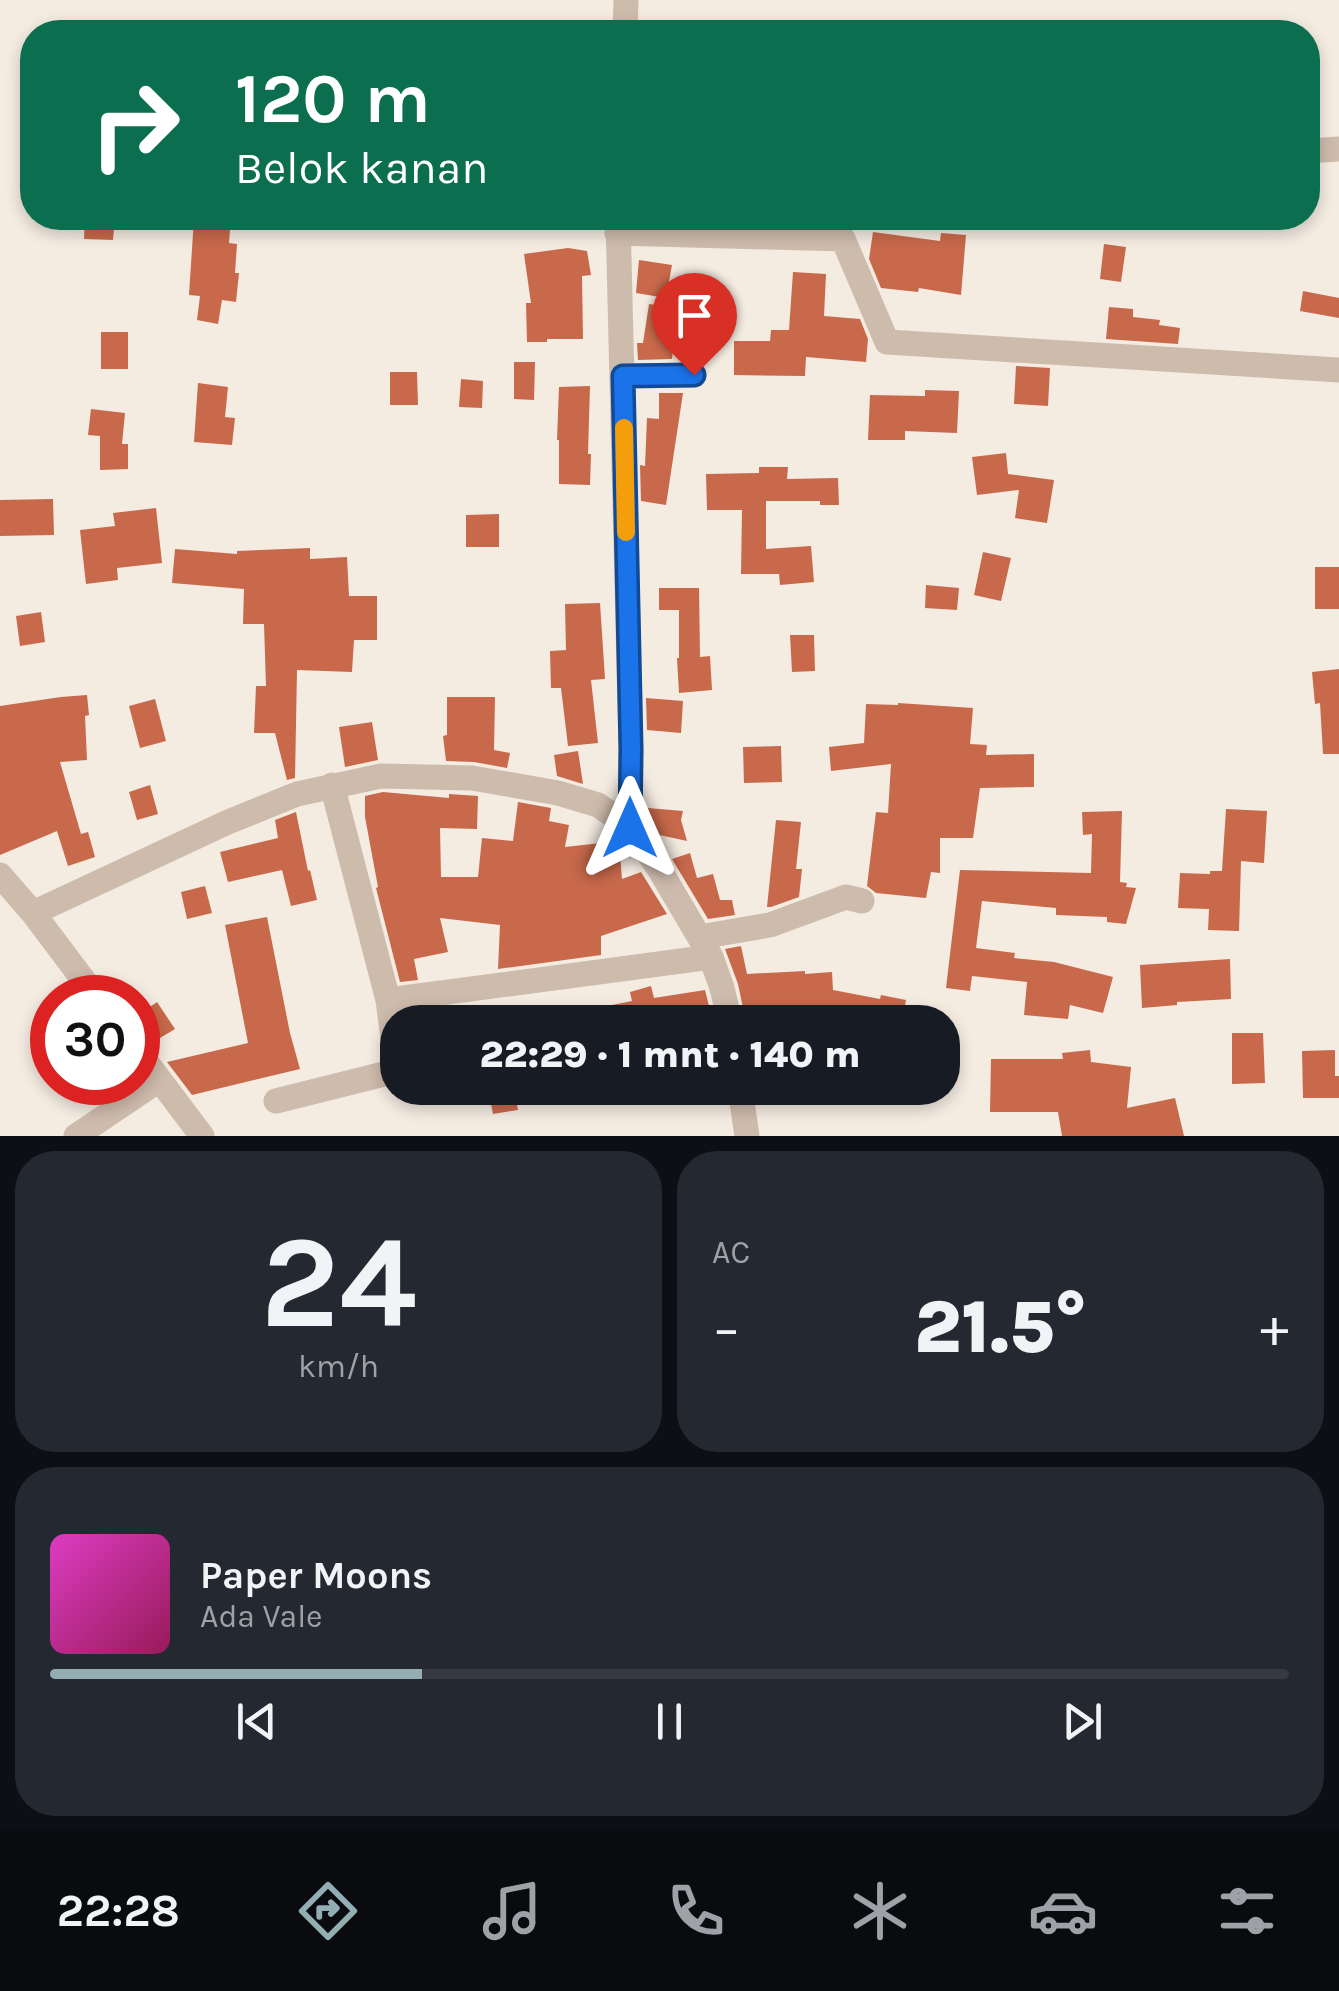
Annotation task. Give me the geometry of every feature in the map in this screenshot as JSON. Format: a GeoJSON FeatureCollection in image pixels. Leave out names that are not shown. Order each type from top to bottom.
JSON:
{"type":"FeatureCollection","features":[{"type":"Feature","properties":{"kind":"street"},"geometry":{"type":"LineString","coordinates":[[618,230],[630,828]]}},
{"type":"Feature","properties":{"kind":"street"},"geometry":{"type":"LineString","coordinates":[[698,230],[843,239],[886,342],[1339,370]]}},
{"type":"Feature","properties":{"kind":"street"},"geometry":{"type":"LineString","coordinates":[[623,376],[694,375]]}},
{"type":"Feature","properties":{"kind":"street"},"geometry":{"type":"LineString","coordinates":[[33,914],[228,822],[297,794],[381,776],[472,778],[577,798],[598,805],[630,828],[706,947],[725,1005]]}},
{"type":"Feature","properties":{"kind":"street"},"geometry":{"type":"LineString","coordinates":[[276,1101],[384,1074],[396,1062],[388,1000],[332,785]]}},
{"type":"Feature","properties":{"kind":"street"},"geometry":{"type":"LineString","coordinates":[[0,875],[79,975]]}},
{"type":"Feature","properties":{"kind":"street"},"geometry":{"type":"LineString","coordinates":[[388,1000],[706,947],[846,897],[862,901]]}},
{"type":"Feature","properties":{"kind":"street"},"geometry":{"type":"LineString","coordinates":[[160,1080],[202,1136]]}},
{"type":"Feature","properties":{"kind":"street"},"geometry":{"type":"LineString","coordinates":[[76,1136],[122,1105]]}},
{"type":"Feature","properties":{"kind":"street"},"geometry":{"type":"LineString","coordinates":[[742,1105],[747,1136]]}},
{"type":"Feature","properties":{"kind":"building"},"geometry":{"type":"Polygon","coordinates":[[[84,230],[114,230],[113,240],[84,239],[84,230]]]}},
{"type":"Feature","properties":{"kind":"building"},"geometry":{"type":"Polygon","coordinates":[[[193,230],[230,230],[229,243],[237,244],[236,302],[222,300],[218,324],[197,320],[200,296],[189,295],[193,230]]]}},
{"type":"Feature","properties":{"kind":"building"},"geometry":{"type":"Polygon","coordinates":[[[873,232],[940,241],[941,233],[966,235],[961,295],[919,288],[918,292],[881,288],[869,259],[873,232]]]}},
{"type":"Feature","properties":{"kind":"building"},"geometry":{"type":"Polygon","coordinates":[[[1104,244],[1126,247],[1121,282],[1100,279],[1104,244]]]}},
{"type":"Feature","properties":{"kind":"building"},"geometry":{"type":"Polygon","coordinates":[[[568,248],[587,251],[591,275],[582,276],[583,339],[527,342],[526,303],[531,303],[524,254],[568,248]]]}},
{"type":"Feature","properties":{"kind":"building"},"geometry":{"type":"Polygon","coordinates":[[[639,260],[672,265],[666,298],[636,293],[639,260]]]}},
{"type":"Feature","properties":{"kind":"building"},"geometry":{"type":"Polygon","coordinates":[[[793,272],[826,274],[824,316],[860,319],[868,339],[866,362],[806,357],[805,376],[734,375],[734,341],[770,341],[771,330],[789,330],[793,272]]]}},
{"type":"Feature","properties":{"kind":"building"},"geometry":{"type":"Polygon","coordinates":[[[1303,291],[1339,298],[1339,318],[1300,311],[1303,291]]]}},
{"type":"Feature","properties":{"kind":"building"},"geometry":{"type":"Polygon","coordinates":[[[649,304],[688,309],[683,340],[674,339],[672,359],[638,360],[637,343],[643,343],[649,304]]]}},
{"type":"Feature","properties":{"kind":"building"},"geometry":{"type":"Polygon","coordinates":[[[1109,307],[1133,309],[1133,317],[1160,320],[1159,325],[1180,328],[1178,344],[1106,339],[1109,307]]]}},
{"type":"Feature","properties":{"kind":"building"},"geometry":{"type":"Polygon","coordinates":[[[101,332],[128,332],[128,369],[101,369],[101,332]]]}},
{"type":"Feature","properties":{"kind":"building"},"geometry":{"type":"Polygon","coordinates":[[[514,362],[535,362],[534,400],[514,399],[514,362]]]}},
{"type":"Feature","properties":{"kind":"building"},"geometry":{"type":"Polygon","coordinates":[[[1016,366],[1050,368],[1048,406],[1014,404],[1016,366]]]}},
{"type":"Feature","properties":{"kind":"building"},"geometry":{"type":"Polygon","coordinates":[[[390,372],[417,372],[418,405],[390,405],[390,372]]]}},
{"type":"Feature","properties":{"kind":"building"},"geometry":{"type":"Polygon","coordinates":[[[461,379],[483,381],[482,408],[459,407],[461,379]]]}},
{"type":"Feature","properties":{"kind":"building"},"geometry":{"type":"Polygon","coordinates":[[[198,383],[228,387],[225,417],[235,418],[232,445],[194,442],[198,383]]]}},
{"type":"Feature","properties":{"kind":"building"},"geometry":{"type":"Polygon","coordinates":[[[590,386],[590,485],[559,484],[559,387],[590,386]]]}},
{"type":"Feature","properties":{"kind":"building"},"geometry":{"type":"Polygon","coordinates":[[[925,390],[959,391],[957,433],[905,431],[905,440],[868,440],[870,395],[925,396],[925,390]]]}},
{"type":"Feature","properties":{"kind":"building"},"geometry":{"type":"Polygon","coordinates":[[[659,393],[683,393],[666,505],[641,501],[640,465],[645,466],[647,418],[659,419],[659,393]]]}},
{"type":"Feature","properties":{"kind":"building"},"geometry":{"type":"Polygon","coordinates":[[[91,409],[125,413],[122,444],[128,444],[128,469],[100,470],[100,436],[88,435],[91,409]]]}},
{"type":"Feature","properties":{"kind":"building"},"geometry":{"type":"Polygon","coordinates":[[[1006,453],[1008,474],[1054,480],[1047,523],[1015,518],[1019,490],[977,495],[972,457],[1006,453]]]}},
{"type":"Feature","properties":{"kind":"building"},"geometry":{"type":"Polygon","coordinates":[[[759,467],[788,467],[787,479],[838,478],[839,505],[766,501],[766,549],[811,546],[814,582],[780,585],[779,574],[741,574],[742,510],[707,510],[706,474],[759,473],[759,467]]]}},
{"type":"Feature","properties":{"kind":"building"},"geometry":{"type":"Polygon","coordinates":[[[53,499],[54,535],[0,536],[0,500],[53,499]]]}},
{"type":"Feature","properties":{"kind":"building"},"geometry":{"type":"Polygon","coordinates":[[[156,508],[162,563],[117,568],[118,580],[86,584],[80,530],[115,526],[113,513],[156,508]]]}},
{"type":"Feature","properties":{"kind":"building"},"geometry":{"type":"Polygon","coordinates":[[[499,514],[499,547],[466,547],[466,515],[499,514]]]}},
{"type":"Feature","properties":{"kind":"building"},"geometry":{"type":"Polygon","coordinates":[[[310,548],[310,559],[347,557],[349,596],[377,596],[377,640],[354,640],[352,672],[297,670],[295,778],[287,780],[275,733],[254,733],[256,686],[266,686],[264,624],[243,624],[244,589],[172,583],[175,549],[237,554],[310,548]]]}},
{"type":"Feature","properties":{"kind":"building"},"geometry":{"type":"Polygon","coordinates":[[[983,552],[1011,558],[1001,601],[974,595],[983,552]]]}},
{"type":"Feature","properties":{"kind":"building"},"geometry":{"type":"Polygon","coordinates":[[[1315,567],[1339,567],[1339,609],[1315,609],[1315,567]]]}},
{"type":"Feature","properties":{"kind":"building"},"geometry":{"type":"Polygon","coordinates":[[[926,585],[959,588],[957,610],[925,608],[926,585]]]}},
{"type":"Feature","properties":{"kind":"building"},"geometry":{"type":"Polygon","coordinates":[[[659,588],[699,588],[700,657],[710,656],[712,690],[679,693],[679,610],[659,610],[659,588]]]}},
{"type":"Feature","properties":{"kind":"building"},"geometry":{"type":"Polygon","coordinates":[[[600,603],[605,679],[591,680],[598,743],[568,746],[561,688],[551,688],[550,651],[566,650],[565,604],[600,603]]]}},
{"type":"Feature","properties":{"kind":"building"},"geometry":{"type":"Polygon","coordinates":[[[41,612],[45,642],[20,646],[16,616],[41,612]]]}},
{"type":"Feature","properties":{"kind":"building"},"geometry":{"type":"Polygon","coordinates":[[[790,635],[814,635],[815,671],[792,672],[790,635]]]}},
{"type":"Feature","properties":{"kind":"building"},"geometry":{"type":"Polygon","coordinates":[[[1339,669],[1339,754],[1323,754],[1320,703],[1315,704],[1312,672],[1339,669]]]}},
{"type":"Feature","properties":{"kind":"building"},"geometry":{"type":"Polygon","coordinates":[[[87,695],[87,760],[60,762],[81,834],[88,832],[95,857],[68,866],[57,831],[0,855],[0,706],[87,695]]]}},
{"type":"Feature","properties":{"kind":"building"},"geometry":{"type":"Polygon","coordinates":[[[447,697],[495,697],[494,750],[510,753],[507,768],[446,761],[443,736],[447,735],[447,697]]]}},
{"type":"Feature","properties":{"kind":"building"},"geometry":{"type":"Polygon","coordinates":[[[646,698],[683,701],[681,733],[647,730],[646,698]]]}},
{"type":"Feature","properties":{"kind":"building"},"geometry":{"type":"Polygon","coordinates":[[[155,699],[166,741],[140,748],[129,706],[155,699]]]}},
{"type":"Feature","properties":{"kind":"building"},"geometry":{"type":"Polygon","coordinates":[[[866,704],[973,708],[970,744],[987,745],[986,755],[1034,754],[1034,787],[980,788],[973,838],[940,838],[940,873],[931,872],[926,898],[876,893],[867,886],[876,812],[888,813],[891,764],[831,771],[829,747],[864,743],[866,704]]]}},
{"type":"Feature","properties":{"kind":"building"},"geometry":{"type":"Polygon","coordinates":[[[372,722],[378,760],[345,767],[339,727],[372,722]]]}},
{"type":"Feature","properties":{"kind":"building"},"geometry":{"type":"Polygon","coordinates":[[[781,746],[782,782],[744,783],[743,747],[781,746]]]}},
{"type":"Feature","properties":{"kind":"building"},"geometry":{"type":"Polygon","coordinates":[[[578,751],[583,784],[557,776],[554,755],[578,751]]]}},
{"type":"Feature","properties":{"kind":"building"},"geometry":{"type":"Polygon","coordinates":[[[150,785],[158,814],[137,820],[129,792],[150,785]]]}},
{"type":"Feature","properties":{"kind":"building"},"geometry":{"type":"Polygon","coordinates":[[[383,792],[449,798],[449,794],[478,796],[477,829],[440,828],[441,877],[478,877],[482,838],[513,841],[518,802],[551,808],[549,821],[569,825],[565,847],[619,841],[622,879],[641,872],[667,914],[601,936],[601,955],[498,969],[500,925],[440,918],[448,952],[414,959],[418,980],[400,982],[376,888],[365,817],[365,796],[383,792]]]}},
{"type":"Feature","properties":{"kind":"building"},"geometry":{"type":"Polygon","coordinates":[[[648,808],[683,811],[681,820],[687,841],[655,834],[646,822],[648,808]]]}},
{"type":"Feature","properties":{"kind":"building"},"geometry":{"type":"Polygon","coordinates":[[[1226,809],[1267,811],[1264,863],[1241,861],[1239,931],[1208,930],[1209,909],[1178,908],[1180,873],[1222,871],[1226,809]]]}},
{"type":"Feature","properties":{"kind":"building"},"geometry":{"type":"Polygon","coordinates":[[[1122,811],[1120,882],[1136,888],[1126,924],[1107,922],[1107,917],[1056,915],[1056,908],[982,901],[976,948],[1015,953],[1014,958],[1054,962],[1113,977],[1103,1013],[1070,1005],[1068,1019],[1024,1015],[1027,982],[972,976],[970,991],[946,988],[960,870],[1091,873],[1092,834],[1083,835],[1082,812],[1122,811]]]}},
{"type":"Feature","properties":{"kind":"building"},"geometry":{"type":"Polygon","coordinates":[[[296,812],[317,900],[291,906],[282,870],[228,882],[220,852],[278,838],[275,820],[296,812]]]}},
{"type":"Feature","properties":{"kind":"building"},"geometry":{"type":"Polygon","coordinates":[[[776,820],[801,822],[796,869],[802,869],[799,897],[767,907],[776,820]]]}},
{"type":"Feature","properties":{"kind":"building"},"geometry":{"type":"Polygon","coordinates":[[[690,853],[697,878],[713,874],[720,900],[732,900],[735,915],[708,919],[672,859],[690,853]]]}},
{"type":"Feature","properties":{"kind":"building"},"geometry":{"type":"Polygon","coordinates":[[[205,886],[212,913],[187,919],[181,892],[205,886]]]}},
{"type":"Feature","properties":{"kind":"building"},"geometry":{"type":"Polygon","coordinates":[[[267,917],[300,1069],[192,1095],[167,1062],[248,1043],[225,925],[267,917]]]}},
{"type":"Feature","properties":{"kind":"building"},"geometry":{"type":"Polygon","coordinates":[[[741,946],[747,974],[832,972],[833,990],[906,1000],[905,1005],[742,1005],[725,949],[741,946]]]}},
{"type":"Feature","properties":{"kind":"building"},"geometry":{"type":"Polygon","coordinates":[[[1230,959],[1231,999],[1142,1008],[1140,965],[1230,959]]]}},
{"type":"Feature","properties":{"kind":"building"},"geometry":{"type":"Polygon","coordinates":[[[651,986],[654,998],[705,990],[709,1005],[612,1005],[632,1001],[630,992],[651,986]]]}},
{"type":"Feature","properties":{"kind":"building"},"geometry":{"type":"Polygon","coordinates":[[[160,1006],[175,1029],[160,1038],[160,1006]]]}},
{"type":"Feature","properties":{"kind":"building"},"geometry":{"type":"Polygon","coordinates":[[[1232,1033],[1263,1033],[1265,1083],[1232,1084],[1232,1033]]]}},
{"type":"Feature","properties":{"kind":"building"},"geometry":{"type":"Polygon","coordinates":[[[1090,1050],[1091,1062],[1131,1067],[1127,1108],[1175,1098],[1184,1136],[1062,1136],[1058,1112],[990,1112],[991,1059],[1063,1059],[1062,1053],[1090,1050]]]}},
{"type":"Feature","properties":{"kind":"building"},"geometry":{"type":"Polygon","coordinates":[[[1335,1050],[1339,1098],[1303,1098],[1302,1051],[1335,1050]]]}},
{"type":"Feature","properties":{"kind":"building"},"geometry":{"type":"Polygon","coordinates":[[[491,1105],[517,1105],[518,1110],[493,1114],[491,1105]]]}},
{"type":"Feature","properties":{"kind":"slow traffic"},"geometry":{"type":"LineString","coordinates":[[624,428],[626,532]]}},
{"type":"Feature","properties":{"kind":"route"},"geometry":{"type":"LineString","coordinates":[[630,828],[623,376],[694,375]]}}]}
